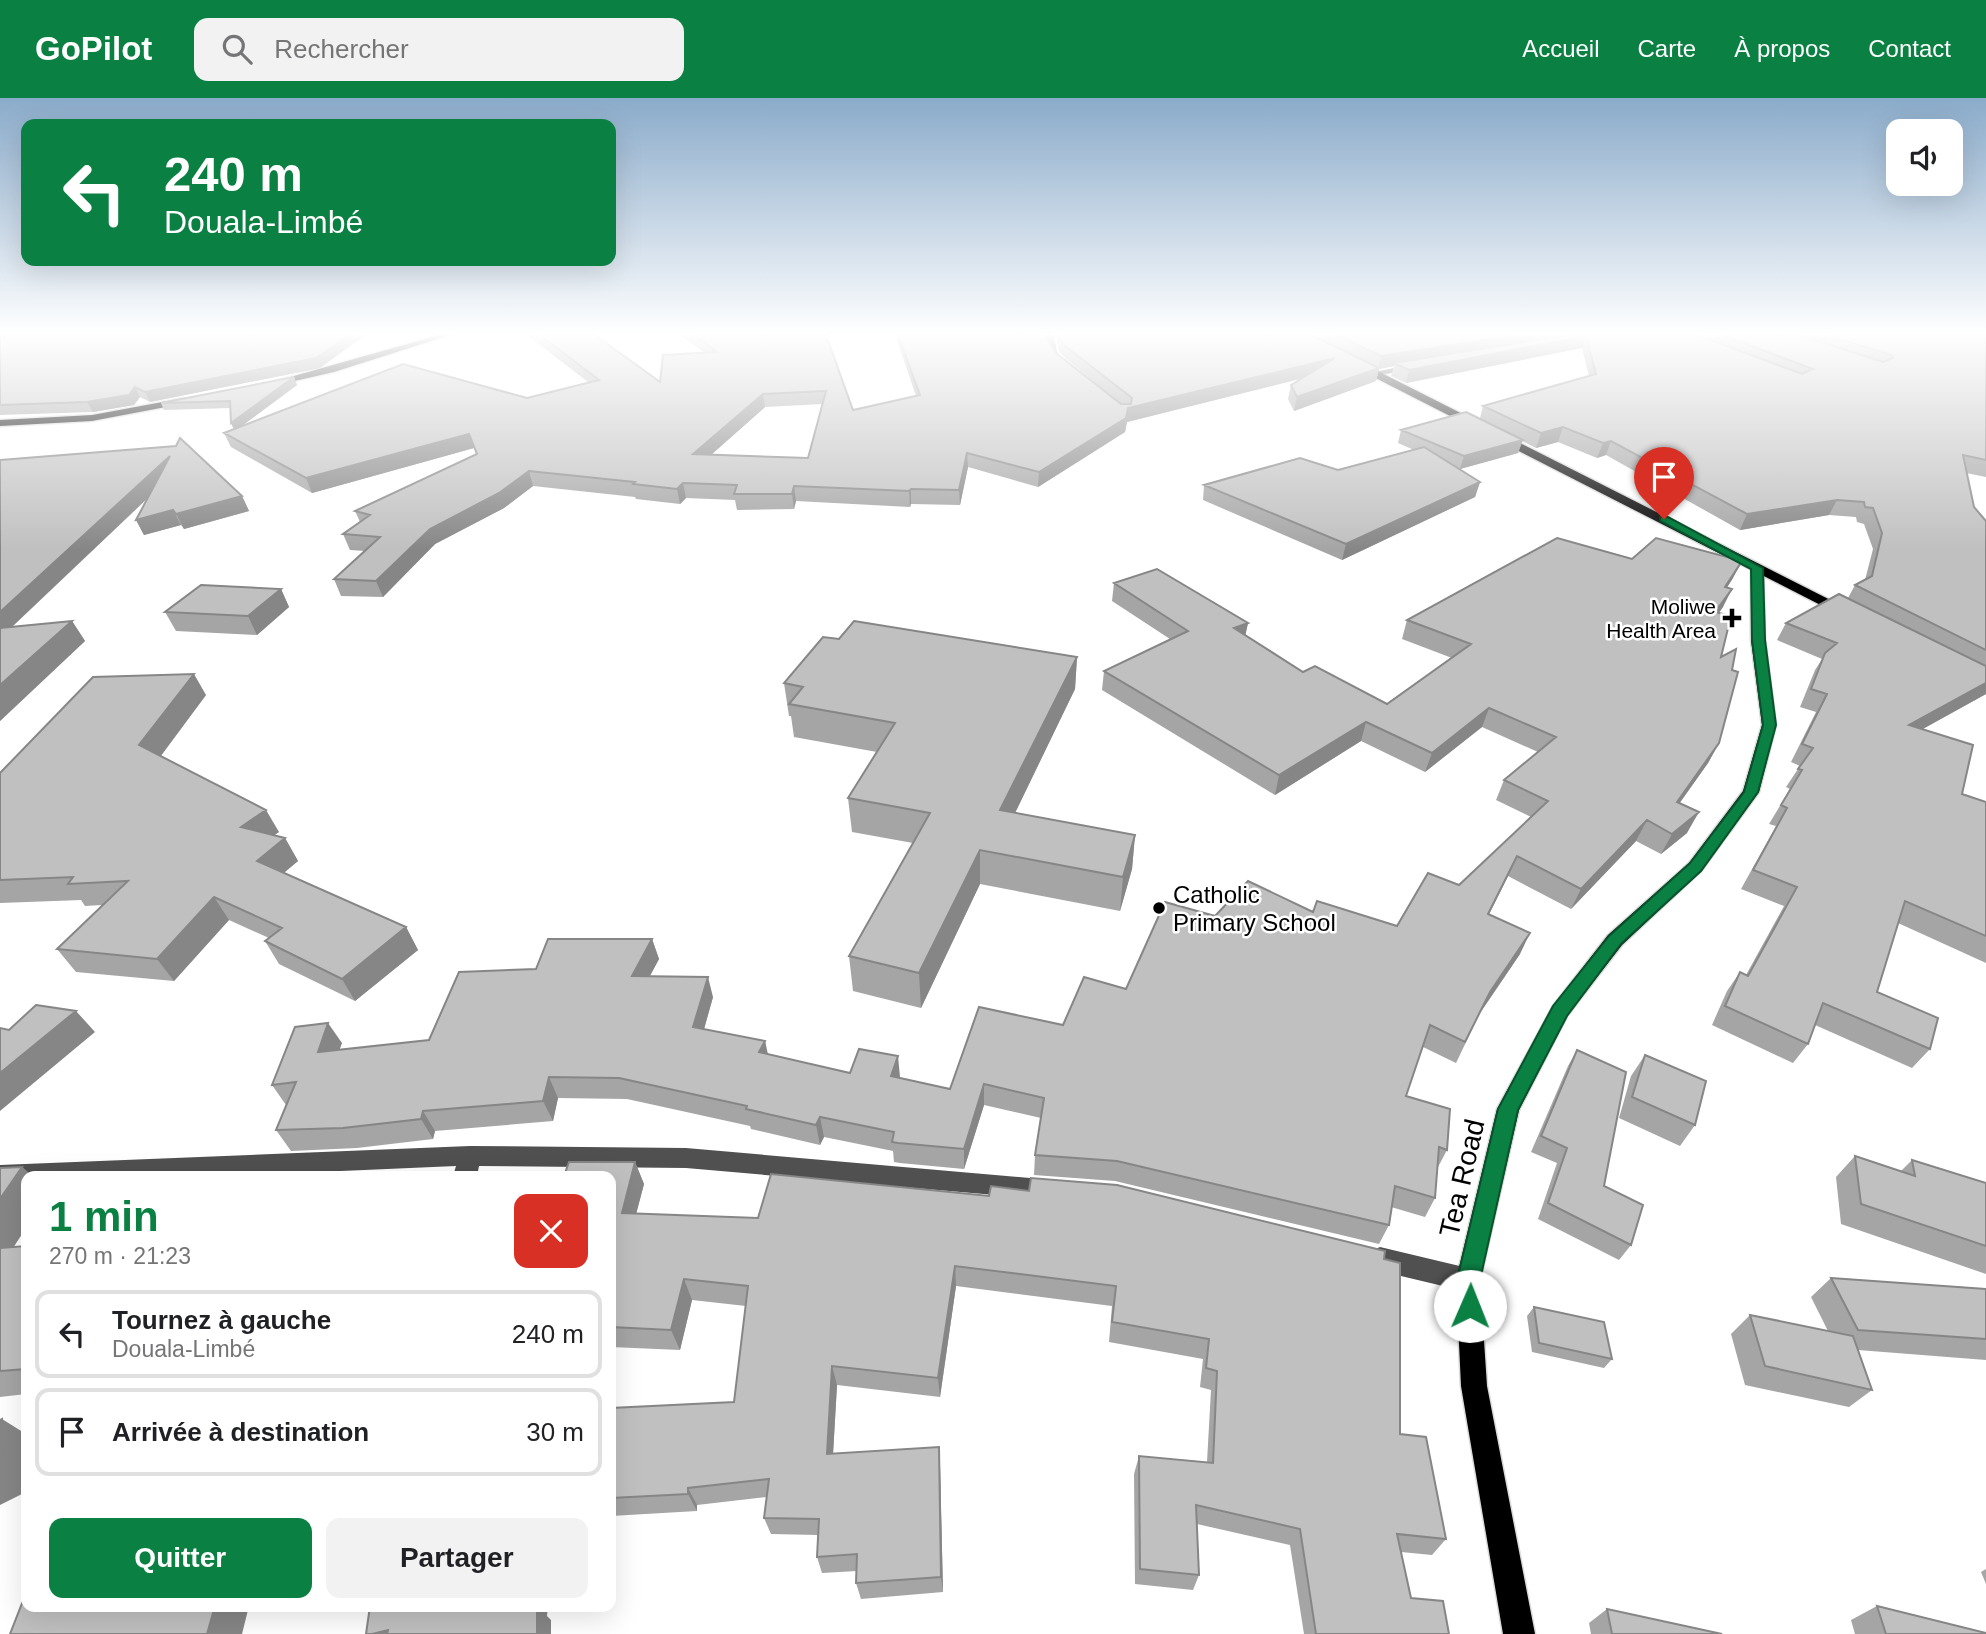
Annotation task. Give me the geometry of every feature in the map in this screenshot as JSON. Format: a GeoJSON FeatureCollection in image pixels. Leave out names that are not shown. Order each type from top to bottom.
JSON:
{"type":"FeatureCollection","features":[{"type":"Feature","properties":{"kind":"highway"},"geometry":{"type":"LineString","coordinates":[[1439,407],[1866,622]]}},
{"type":"Feature","properties":{"kind":"main road"},"geometry":{"type":"LineString","coordinates":[[0,423],[92,418],[150,407]]}},
{"type":"Feature","properties":{"kind":"main road","name":"Tea Road"},"geometry":{"type":"LineString","coordinates":[[1519,1634],[1474,1386],[1468,1280],[1508,1109],[1560,1011],[1615,940],[1695,867],[1751,792],[1769,725],[1758,640],[1757,568]]}},
{"type":"Feature","properties":{"kind":"street"},"geometry":{"type":"LineString","coordinates":[[208,1171],[686,1158],[1072,1191]]}},
{"type":"Feature","properties":{"kind":"street"},"geometry":{"type":"LineString","coordinates":[[0,1175],[21,1175]]}},
{"type":"Feature","properties":{"kind":"street"},"geometry":{"type":"LineString","coordinates":[[1363,1255],[1468,1280]]}},
{"type":"Feature","properties":{"kind":"building"},"geometry":{"type":"Polygon","coordinates":[[[230,407],[253,407],[231,423],[230,407]]]}},
{"type":"Feature","properties":{"kind":"building"},"geometry":{"type":"Polygon","coordinates":[[[292,407],[748,407],[693,454],[808,458],[822,407],[852,407],[853,410],[868,407],[1133,407],[1128,408],[1126,418],[1039,472],[967,453],[959,490],[909,491],[794,486],[792,494],[734,494],[737,485],[683,483],[677,489],[529,471],[499,493],[430,529],[376,581],[334,579],[380,537],[343,534],[370,515],[355,511],[477,454],[469,434],[306,478],[224,433],[292,407]]]}},
{"type":"Feature","properties":{"kind":"building"},"geometry":{"type":"Polygon","coordinates":[[[1484,407],[1986,407],[1986,460],[1963,455],[1974,507],[1986,521],[1986,650],[1855,585],[1872,576],[1882,533],[1873,508],[1865,507],[1864,502],[1837,500],[1747,514],[1611,441],[1603,443],[1563,427],[1541,433],[1484,407]]]}},
{"type":"Feature","properties":{"kind":"building"},"geometry":{"type":"Polygon","coordinates":[[[1466,412],[1523,440],[1464,456],[1401,430],[1466,412]]]}},
{"type":"Feature","properties":{"kind":"building"},"geometry":{"type":"Polygon","coordinates":[[[180,438],[242,496],[176,514],[173,510],[136,520],[170,456],[0,612],[0,460],[176,446],[180,438]]]}},
{"type":"Feature","properties":{"kind":"building"},"geometry":{"type":"Polygon","coordinates":[[[1424,447],[1480,482],[1346,544],[1204,485],[1300,458],[1338,470],[1424,447]]]}},
{"type":"Feature","properties":{"kind":"building"},"geometry":{"type":"Polygon","coordinates":[[[1557,538],[1632,559],[1656,538],[1742,561],[1725,587],[1732,589],[1715,612],[1731,616],[1721,657],[1736,649],[1732,670],[1738,672],[1719,743],[1677,802],[1699,812],[1672,834],[1647,820],[1581,889],[1517,856],[1488,914],[1530,933],[1490,992],[1465,1042],[1430,1025],[1406,1096],[1450,1109],[1447,1150],[1439,1147],[1435,1198],[1395,1186],[1389,1225],[1117,1161],[1035,1155],[1044,1098],[984,1084],[964,1149],[892,1142],[894,1132],[820,1117],[816,1125],[746,1109],[747,1106],[619,1078],[549,1077],[543,1101],[423,1111],[421,1119],[343,1128],[276,1130],[296,1082],[272,1085],[295,1027],[328,1023],[318,1052],[429,1040],[459,972],[536,969],[548,939],[652,939],[632,976],[708,977],[693,1027],[765,1041],[759,1052],[850,1073],[859,1049],[898,1056],[891,1076],[950,1089],[979,1007],[1063,1025],[1084,977],[1126,989],[1165,902],[1215,916],[1248,881],[1313,912],[1317,901],[1397,926],[1428,873],[1459,885],[1548,801],[1504,780],[1556,737],[1489,708],[1432,753],[1366,722],[1279,775],[1104,671],[1188,631],[1114,583],[1157,569],[1248,623],[1234,628],[1303,672],[1315,666],[1387,704],[1471,644],[1407,620],[1557,538]]]}},
{"type":"Feature","properties":{"kind":"building"},"geometry":{"type":"Polygon","coordinates":[[[201,585],[281,589],[248,616],[165,612],[201,585]]]}},
{"type":"Feature","properties":{"kind":"building"},"geometry":{"type":"Polygon","coordinates":[[[1839,594],[1986,666],[1986,683],[1909,725],[1973,745],[1962,794],[1986,802],[1986,936],[1905,901],[1877,992],[1938,1018],[1930,1049],[1823,1003],[1808,1044],[1725,1006],[1740,972],[1748,976],[1797,887],[1753,870],[1787,808],[1781,805],[1802,770],[1798,769],[1813,748],[1802,744],[1827,694],[1811,689],[1825,653],[1837,643],[1786,623],[1839,594]]]}},
{"type":"Feature","properties":{"kind":"building"},"geometry":{"type":"Polygon","coordinates":[[[72,621],[0,685],[0,628],[72,621]]]}},
{"type":"Feature","properties":{"kind":"building"},"geometry":{"type":"Polygon","coordinates":[[[854,621],[1077,657],[1000,810],[1135,835],[1123,877],[980,850],[919,973],[849,956],[930,813],[848,798],[895,723],[789,704],[803,687],[784,683],[823,637],[839,639],[854,621]]]}},
{"type":"Feature","properties":{"kind":"building"},"geometry":{"type":"Polygon","coordinates":[[[194,674],[139,745],[266,810],[241,827],[285,838],[257,861],[406,927],[342,979],[265,941],[282,928],[214,897],[157,959],[57,949],[128,881],[68,884],[73,877],[0,880],[0,773],[93,677],[194,674]]]}},
{"type":"Feature","properties":{"kind":"building"},"geometry":{"type":"Polygon","coordinates":[[[36,1005],[76,1011],[0,1073],[0,1028],[9,1030],[36,1005]]]}},
{"type":"Feature","properties":{"kind":"building"},"geometry":{"type":"Polygon","coordinates":[[[1577,1050],[1626,1072],[1604,1186],[1643,1205],[1631,1245],[1548,1203],[1567,1148],[1541,1136],[1577,1050]]]}},
{"type":"Feature","properties":{"kind":"building"},"geometry":{"type":"Polygon","coordinates":[[[1645,1055],[1706,1081],[1695,1125],[1632,1097],[1645,1055]]]}},
{"type":"Feature","properties":{"kind":"building"},"geometry":{"type":"Polygon","coordinates":[[[1855,1156],[1915,1176],[1912,1160],[1986,1183],[1986,1246],[1861,1204],[1855,1156]]]}},
{"type":"Feature","properties":{"kind":"building"},"geometry":{"type":"Polygon","coordinates":[[[569,1162],[635,1162],[622,1213],[758,1218],[771,1174],[989,1196],[991,1186],[1029,1191],[1031,1178],[1117,1185],[1385,1251],[1384,1259],[1400,1263],[1400,1434],[1426,1437],[1446,1539],[1397,1534],[1411,1598],[1443,1601],[1449,1634],[1316,1634],[1300,1529],[1196,1505],[1199,1575],[1140,1569],[1139,1456],[1213,1463],[1217,1371],[1206,1368],[1209,1339],[1112,1322],[1116,1286],[955,1266],[938,1378],[832,1366],[827,1454],[939,1447],[941,1577],[856,1583],[857,1554],[817,1557],[819,1519],[764,1518],[769,1479],[688,1488],[688,1494],[616,1498],[616,1408],[734,1402],[748,1286],[684,1279],[671,1330],[616,1327],[616,1171],[566,1171],[569,1162]]]}},
{"type":"Feature","properties":{"kind":"building"},"geometry":{"type":"Polygon","coordinates":[[[22,1167],[0,1199],[0,1168],[22,1167]]]}},
{"type":"Feature","properties":{"kind":"building"},"geometry":{"type":"Polygon","coordinates":[[[21,1246],[21,1369],[0,1371],[0,1248],[21,1246]]]}},
{"type":"Feature","properties":{"kind":"building"},"geometry":{"type":"Polygon","coordinates":[[[1831,1278],[1986,1289],[1986,1339],[1858,1330],[1831,1278]]]}},
{"type":"Feature","properties":{"kind":"building"},"geometry":{"type":"Polygon","coordinates":[[[1534,1307],[1604,1322],[1612,1359],[1539,1343],[1534,1307]]]}},
{"type":"Feature","properties":{"kind":"building"},"geometry":{"type":"Polygon","coordinates":[[[1750,1315],[1853,1336],[1872,1390],[1765,1366],[1750,1315]]]}},
{"type":"Feature","properties":{"kind":"building"},"geometry":{"type":"Polygon","coordinates":[[[2,1419],[1,1467],[0,1467],[0,1420],[2,1419]]]}},
{"type":"Feature","properties":{"kind":"building"},"geometry":{"type":"Polygon","coordinates":[[[21,1606],[21,1612],[213,1612],[207,1634],[10,1634],[21,1606]]]}},
{"type":"Feature","properties":{"kind":"building"},"geometry":{"type":"Polygon","coordinates":[[[1877,1606],[1986,1633],[1986,1634],[1886,1634],[1877,1606]]]}},
{"type":"Feature","properties":{"kind":"building"},"geometry":{"type":"Polygon","coordinates":[[[1607,1609],[1722,1634],[1612,1634],[1607,1609]]]}},
{"type":"Feature","properties":{"kind":"building"},"geometry":{"type":"Polygon","coordinates":[[[369,1612],[537,1612],[537,1634],[387,1634],[388,1630],[366,1634],[369,1612]]]}},
{"type":"Feature","properties":{"kind":"place","name":"Moliwe Health Area"},"geometry":{"type":"Point","coordinates":[1732,618]}},
{"type":"Feature","properties":{"kind":"place","name":"Catholic Primary School"},"geometry":{"type":"Point","coordinates":[1159,908]}},
{"type":"Feature","properties":{"kind":"route"},"geometry":{"type":"LineString","coordinates":[[1470,1306],[1468,1280],[1508,1109],[1560,1011],[1615,940],[1695,867],[1751,792],[1769,725],[1758,640],[1757,568],[1664,519]]}}]}
